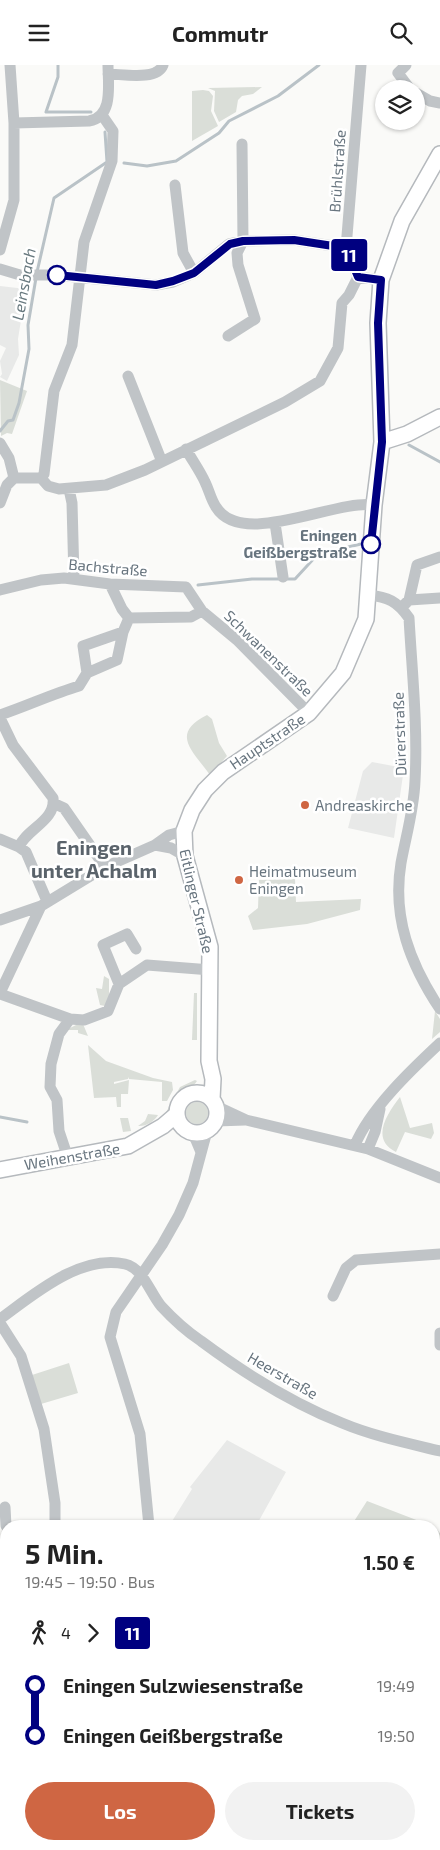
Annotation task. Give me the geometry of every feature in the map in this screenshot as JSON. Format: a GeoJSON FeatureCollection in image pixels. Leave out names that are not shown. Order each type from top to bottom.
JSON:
{"type":"FeatureCollection","features":[{"type":"Feature","properties":{"kind":"main road","name":"Hauptstraße"},"geometry":{"type":"LineString","coordinates":[[184,831],[192,810],[205,790],[223,772],[309,713],[343,673],[366,619],[374,505],[382,442],[378,323],[381,280],[402,221],[440,153]]}},
{"type":"Feature","properties":{"kind":"main road"},"geometry":{"type":"LineString","coordinates":[[382,442],[407,434],[440,417]]}},
{"type":"Feature","properties":{"kind":"main road","name":"Eitlinger Straße"},"geometry":{"type":"LineString","coordinates":[[184,831],[185,856],[210,947],[209,1061],[213,1079],[205,1120]]}},
{"type":"Feature","properties":{"kind":"main road","name":"Eitlinger Straße"},"geometry":{"type":"LineString","coordinates":[[196,1093],[209,1061]]}},
{"type":"Feature","properties":{"kind":"main road"},"geometry":{"type":"LineString","coordinates":[[196,1093],[205,1120]]}},
{"type":"Feature","properties":{"kind":"main road","name":"Weihenstraße"},"geometry":{"type":"LineString","coordinates":[[0,1170],[128,1146],[143,1138],[177,1114],[181,1101],[196,1093]]}},
{"type":"Feature","properties":{"kind":"main road"},"geometry":{"type":"LineString","coordinates":[[177,1114],[205,1120]]}},
{"type":"Feature","properties":{"kind":"main road","name":"Weihenstraße"},"geometry":{"type":"LineString","coordinates":[[143,1138],[205,1120]]}},
{"type":"Feature","properties":{"kind":"street"},"geometry":{"type":"LineString","coordinates":[[0,249],[14,200],[14,123],[10,65]]}},
{"type":"Feature","properties":{"kind":"street"},"geometry":{"type":"LineString","coordinates":[[14,123],[89,121],[102,115],[107,104],[108,70],[153,74],[161,70],[163,65]]}},
{"type":"Feature","properties":{"kind":"street","name":"Brühlstraße"},"geometry":{"type":"LineString","coordinates":[[358,277],[346,248],[361,65]]}},
{"type":"Feature","properties":{"kind":"street"},"geometry":{"type":"LineString","coordinates":[[401,68],[406,80]]}},
{"type":"Feature","properties":{"kind":"street"},"geometry":{"type":"LineString","coordinates":[[425,98],[440,103]]}},
{"type":"Feature","properties":{"kind":"street"},"geometry":{"type":"LineString","coordinates":[[41,478],[44,474],[54,391],[72,345],[84,242],[112,161],[113,131],[102,115]]}},
{"type":"Feature","properties":{"kind":"street"},"geometry":{"type":"LineString","coordinates":[[228,336],[255,319],[238,265],[237,253],[243,241],[242,144]]}},
{"type":"Feature","properties":{"kind":"street"},"geometry":{"type":"LineString","coordinates":[[175,185],[183,253],[194,273]]}},
{"type":"Feature","properties":{"kind":"street"},"geometry":{"type":"LineString","coordinates":[[0,269],[20,275],[56,275],[156,285],[194,273],[230,244],[243,241],[294,240],[346,248]]}},
{"type":"Feature","properties":{"kind":"street"},"geometry":{"type":"LineString","coordinates":[[41,478],[48,487],[69,489],[106,485],[162,462],[285,402],[320,381],[338,348],[342,303],[349,295],[358,277],[381,280]]}},
{"type":"Feature","properties":{"kind":"street"},"geometry":{"type":"LineString","coordinates":[[128,376],[162,462]]}},
{"type":"Feature","properties":{"kind":"street"},"geometry":{"type":"LineString","coordinates":[[0,443],[9,458],[14,478]]}},
{"type":"Feature","properties":{"kind":"street"},"geometry":{"type":"LineString","coordinates":[[186,449],[204,480],[216,508],[228,519],[251,524],[275,523],[341,507],[364,504],[374,505]]}},
{"type":"Feature","properties":{"kind":"street"},"geometry":{"type":"LineString","coordinates":[[0,503],[7,485],[14,478],[41,478]]}},
{"type":"Feature","properties":{"kind":"street"},"geometry":{"type":"LineString","coordinates":[[69,489],[72,503],[74,578]]}},
{"type":"Feature","properties":{"kind":"street"},"geometry":{"type":"LineString","coordinates":[[275,523],[283,577]]}},
{"type":"Feature","properties":{"kind":"street"},"geometry":{"type":"LineString","coordinates":[[405,603],[417,565],[440,557]]}},
{"type":"Feature","properties":{"kind":"street","name":"Bachstraße"},"geometry":{"type":"LineString","coordinates":[[0,590],[41,580],[74,578],[110,584],[186,587],[202,611]]}},
{"type":"Feature","properties":{"kind":"street"},"geometry":{"type":"LineString","coordinates":[[19,847],[22,841],[49,813],[53,803],[48,789],[13,745],[0,717],[51,695],[79,686],[87,673],[116,660],[123,632],[129,618],[122,609],[110,584]]}},
{"type":"Feature","properties":{"kind":"street"},"geometry":{"type":"LineString","coordinates":[[368,595],[385,597],[405,603],[440,597]]}},
{"type":"Feature","properties":{"kind":"street","name":"Dürerstraße"},"geometry":{"type":"LineString","coordinates":[[405,603],[409,618],[416,781],[401,865],[399,899],[403,932],[414,966],[440,1009]]}},
{"type":"Feature","properties":{"kind":"street","name":"Schwanenstraße"},"geometry":{"type":"LineString","coordinates":[[129,618],[191,617],[202,611],[236,640],[309,713]]}},
{"type":"Feature","properties":{"kind":"street"},"geometry":{"type":"LineString","coordinates":[[87,673],[83,646],[123,632]]}},
{"type":"Feature","properties":{"kind":"street"},"geometry":{"type":"LineString","coordinates":[[53,803],[64,808],[105,867]]}},
{"type":"Feature","properties":{"kind":"street"},"geometry":{"type":"LineString","coordinates":[[0,919],[44,903],[105,867],[155,845],[169,835],[184,831]]}},
{"type":"Feature","properties":{"kind":"street"},"geometry":{"type":"LineString","coordinates":[[0,839],[19,847],[28,856],[44,903],[0,993],[70,1019],[84,1020],[108,1011],[119,984],[147,965],[211,970]]}},
{"type":"Feature","properties":{"kind":"street"},"geometry":{"type":"LineString","coordinates":[[155,845],[171,848],[185,856]]}},
{"type":"Feature","properties":{"kind":"street"},"geometry":{"type":"LineString","coordinates":[[119,984],[103,945],[127,934],[136,949]]}},
{"type":"Feature","properties":{"kind":"street"},"geometry":{"type":"LineString","coordinates":[[68,1158],[59,1131],[57,1100],[50,1087],[51,1064],[59,1034],[70,1019]]}},
{"type":"Feature","properties":{"kind":"street"},"geometry":{"type":"LineString","coordinates":[[355,1145],[362,1129],[405,1075],[440,1043]]}},
{"type":"Feature","properties":{"kind":"street"},"geometry":{"type":"LineString","coordinates":[[368,1149],[375,1132],[380,1107]]}},
{"type":"Feature","properties":{"kind":"street"},"geometry":{"type":"LineString","coordinates":[[205,1120],[246,1120],[355,1145],[440,1178]]}},
{"type":"Feature","properties":{"kind":"street","name":"Eitlinger Straße"},"geometry":{"type":"LineString","coordinates":[[148,1520],[140,1434],[110,1337],[116,1312],[180,1215],[193,1183],[201,1151],[205,1120]]}},
{"type":"Feature","properties":{"kind":"street"},"geometry":{"type":"LineString","coordinates":[[333,1296],[346,1268],[356,1259],[440,1254]]}},
{"type":"Feature","properties":{"kind":"street"},"geometry":{"type":"LineString","coordinates":[[0,1319],[62,1275],[95,1264],[126,1264],[142,1275]]}},
{"type":"Feature","properties":{"kind":"street","name":"Heerstraße"},"geometry":{"type":"LineString","coordinates":[[142,1275],[152,1295],[184,1329],[217,1353],[275,1389],[343,1423],[382,1437],[440,1451]]}},
{"type":"Feature","properties":{"kind":"street"},"geometry":{"type":"LineString","coordinates":[[0,1323],[21,1356],[44,1429],[56,1520]]}},
{"type":"Feature","properties":{"kind":"street"},"geometry":{"type":"LineString","coordinates":[[440,1333],[440,1345]]}},
{"type":"Feature","properties":{"kind":"street"},"geometry":{"type":"LineString","coordinates":[[5,1507],[6,1520]]}},
{"type":"Feature","properties":{"kind":"shaded area"},"geometry":{"type":"Polygon","coordinates":[[[262,87],[253,94],[242,96],[238,100],[236,112],[219,122],[214,111],[215,91],[208,88],[262,87]]]}},
{"type":"Feature","properties":{"kind":"shaded area"},"geometry":{"type":"Polygon","coordinates":[[[192,91],[209,91],[213,96],[211,111],[218,126],[192,141],[192,91]]]}},
{"type":"Feature","properties":{"kind":"shaded area"},"geometry":{"type":"Polygon","coordinates":[[[0,286],[26,289],[18,339],[19,355],[7,381],[0,377],[2,374],[0,361],[6,348],[0,345],[0,286]]]}},
{"type":"Feature","properties":{"kind":"shaded area"},"geometry":{"type":"Polygon","coordinates":[[[0,380],[27,391],[12,434],[7,433],[1,436],[0,380]]]}},
{"type":"Feature","properties":{"kind":"shaded area"},"geometry":{"type":"Polygon","coordinates":[[[207,715],[212,719],[219,743],[227,756],[210,775],[191,750],[187,736],[189,729],[207,715]]]}},
{"type":"Feature","properties":{"kind":"shaded area"},"geometry":{"type":"Polygon","coordinates":[[[372,762],[404,768],[394,838],[348,828],[363,771],[372,762]]]}},
{"type":"Feature","properties":{"kind":"shaded area"},"geometry":{"type":"Polygon","coordinates":[[[295,879],[296,902],[361,899],[360,910],[307,924],[253,930],[248,916],[258,908],[259,880],[295,879]]]}},
{"type":"Feature","properties":{"kind":"shaded area"},"geometry":{"type":"Polygon","coordinates":[[[104,976],[109,979],[109,1001],[105,1006],[100,1005],[96,988],[102,989],[104,976]]]}},
{"type":"Feature","properties":{"kind":"shaded area"},"geometry":{"type":"Polygon","coordinates":[[[194,993],[197,993],[197,1040],[192,1040],[194,993]]]}},
{"type":"Feature","properties":{"kind":"shaded area"},"geometry":{"type":"Polygon","coordinates":[[[435,1011],[440,1019],[440,1032],[432,1039],[435,1011]]]}},
{"type":"Feature","properties":{"kind":"shaded area"},"geometry":{"type":"Polygon","coordinates":[[[78,1024],[83,1024],[88,1036],[78,1033],[78,1030],[66,1030],[78,1024]]]}},
{"type":"Feature","properties":{"kind":"shaded area"},"geometry":{"type":"Polygon","coordinates":[[[88,1045],[106,1061],[153,1078],[172,1082],[173,1090],[167,1101],[162,1101],[162,1082],[129,1079],[129,1077],[128,1079],[114,1082],[114,1084],[129,1080],[128,1094],[121,1094],[121,1107],[117,1107],[116,1097],[94,1098],[88,1045]]]}},
{"type":"Feature","properties":{"kind":"shaded area"},"geometry":{"type":"Polygon","coordinates":[[[195,1080],[197,1081],[195,1084],[180,1095],[164,1116],[180,1087],[195,1080]]]}},
{"type":"Feature","properties":{"kind":"shaded area"},"geometry":{"type":"Polygon","coordinates":[[[400,1097],[410,1128],[432,1123],[434,1133],[431,1139],[405,1132],[396,1152],[388,1147],[382,1133],[386,1118],[400,1097]]]}},
{"type":"Feature","properties":{"kind":"shaded area"},"geometry":{"type":"Polygon","coordinates":[[[193,1102],[201,1102],[208,1109],[208,1117],[201,1124],[193,1124],[186,1117],[186,1109],[193,1102]]]}},
{"type":"Feature","properties":{"kind":"shaded area"},"geometry":{"type":"Polygon","coordinates":[[[148,1114],[158,1115],[150,1123],[138,1126],[145,1121],[148,1114]]]}},
{"type":"Feature","properties":{"kind":"shaded area"},"geometry":{"type":"Polygon","coordinates":[[[120,1118],[128,1118],[131,1131],[123,1132],[120,1118]]]}},
{"type":"Feature","properties":{"kind":"shaded area"},"geometry":{"type":"Polygon","coordinates":[[[69,1363],[78,1393],[41,1404],[32,1375],[69,1363]]]}},
{"type":"Feature","properties":{"kind":"shaded area"},"geometry":{"type":"Polygon","coordinates":[[[227,1440],[286,1472],[259,1520],[173,1520],[192,1489],[190,1487],[227,1440]]]}},
{"type":"Feature","properties":{"kind":"shaded area"},"geometry":{"type":"Polygon","coordinates":[[[367,1501],[416,1520],[355,1520],[367,1501]]]}},
{"type":"Feature","properties":{"kind":"waterway"},"geometry":{"type":"LineString","coordinates":[[58,65],[58,77],[46,112],[91,112]]}},
{"type":"Feature","properties":{"kind":"waterway","name":"Leinsbach"},"geometry":{"type":"LineString","coordinates":[[124,163],[147,166],[176,161],[219,133],[229,121],[278,96],[319,65]]}},
{"type":"Feature","properties":{"kind":"waterway","name":"Leinsbach"},"geometry":{"type":"LineString","coordinates":[[37,272],[54,198],[107,162],[105,132]]}},
{"type":"Feature","properties":{"kind":"waterway","name":"Leinsbach"},"geometry":{"type":"LineString","coordinates":[[0,431],[8,421],[13,420],[19,403],[29,349],[28,325],[36,278]]}},
{"type":"Feature","properties":{"kind":"waterway"},"geometry":{"type":"LineString","coordinates":[[409,445],[440,462]]}},
{"type":"Feature","properties":{"kind":"waterway"},"geometry":{"type":"LineString","coordinates":[[198,585],[252,579],[295,579],[318,554],[361,544]]}},
{"type":"Feature","properties":{"kind":"waterway"},"geometry":{"type":"LineString","coordinates":[[0,1117],[27,1122]]}},
{"type":"Feature","properties":{"kind":"bus line","name":"11"},"geometry":{"type":"LineString","coordinates":[[57,275],[156,285],[194,273],[230,244],[243,241],[294,240],[346,248],[358,277],[381,280],[378,323],[382,442],[371,544]]}},
{"type":"Feature","properties":{"kind":"place","name":"Eningen Geißbergstraße"},"geometry":{"type":"Point","coordinates":[371,544]}},
{"type":"Feature","properties":{"kind":"place","name":"Andreaskirche"},"geometry":{"type":"Point","coordinates":[305,805]}},
{"type":"Feature","properties":{"kind":"place","name":"Heimatmuseum Eningen"},"geometry":{"type":"Point","coordinates":[239,880]}},
{"type":"Feature","properties":{"kind":"district","name":"Eningen unter Achalm"},"geometry":{"type":"Point","coordinates":[94,858]}}]}
